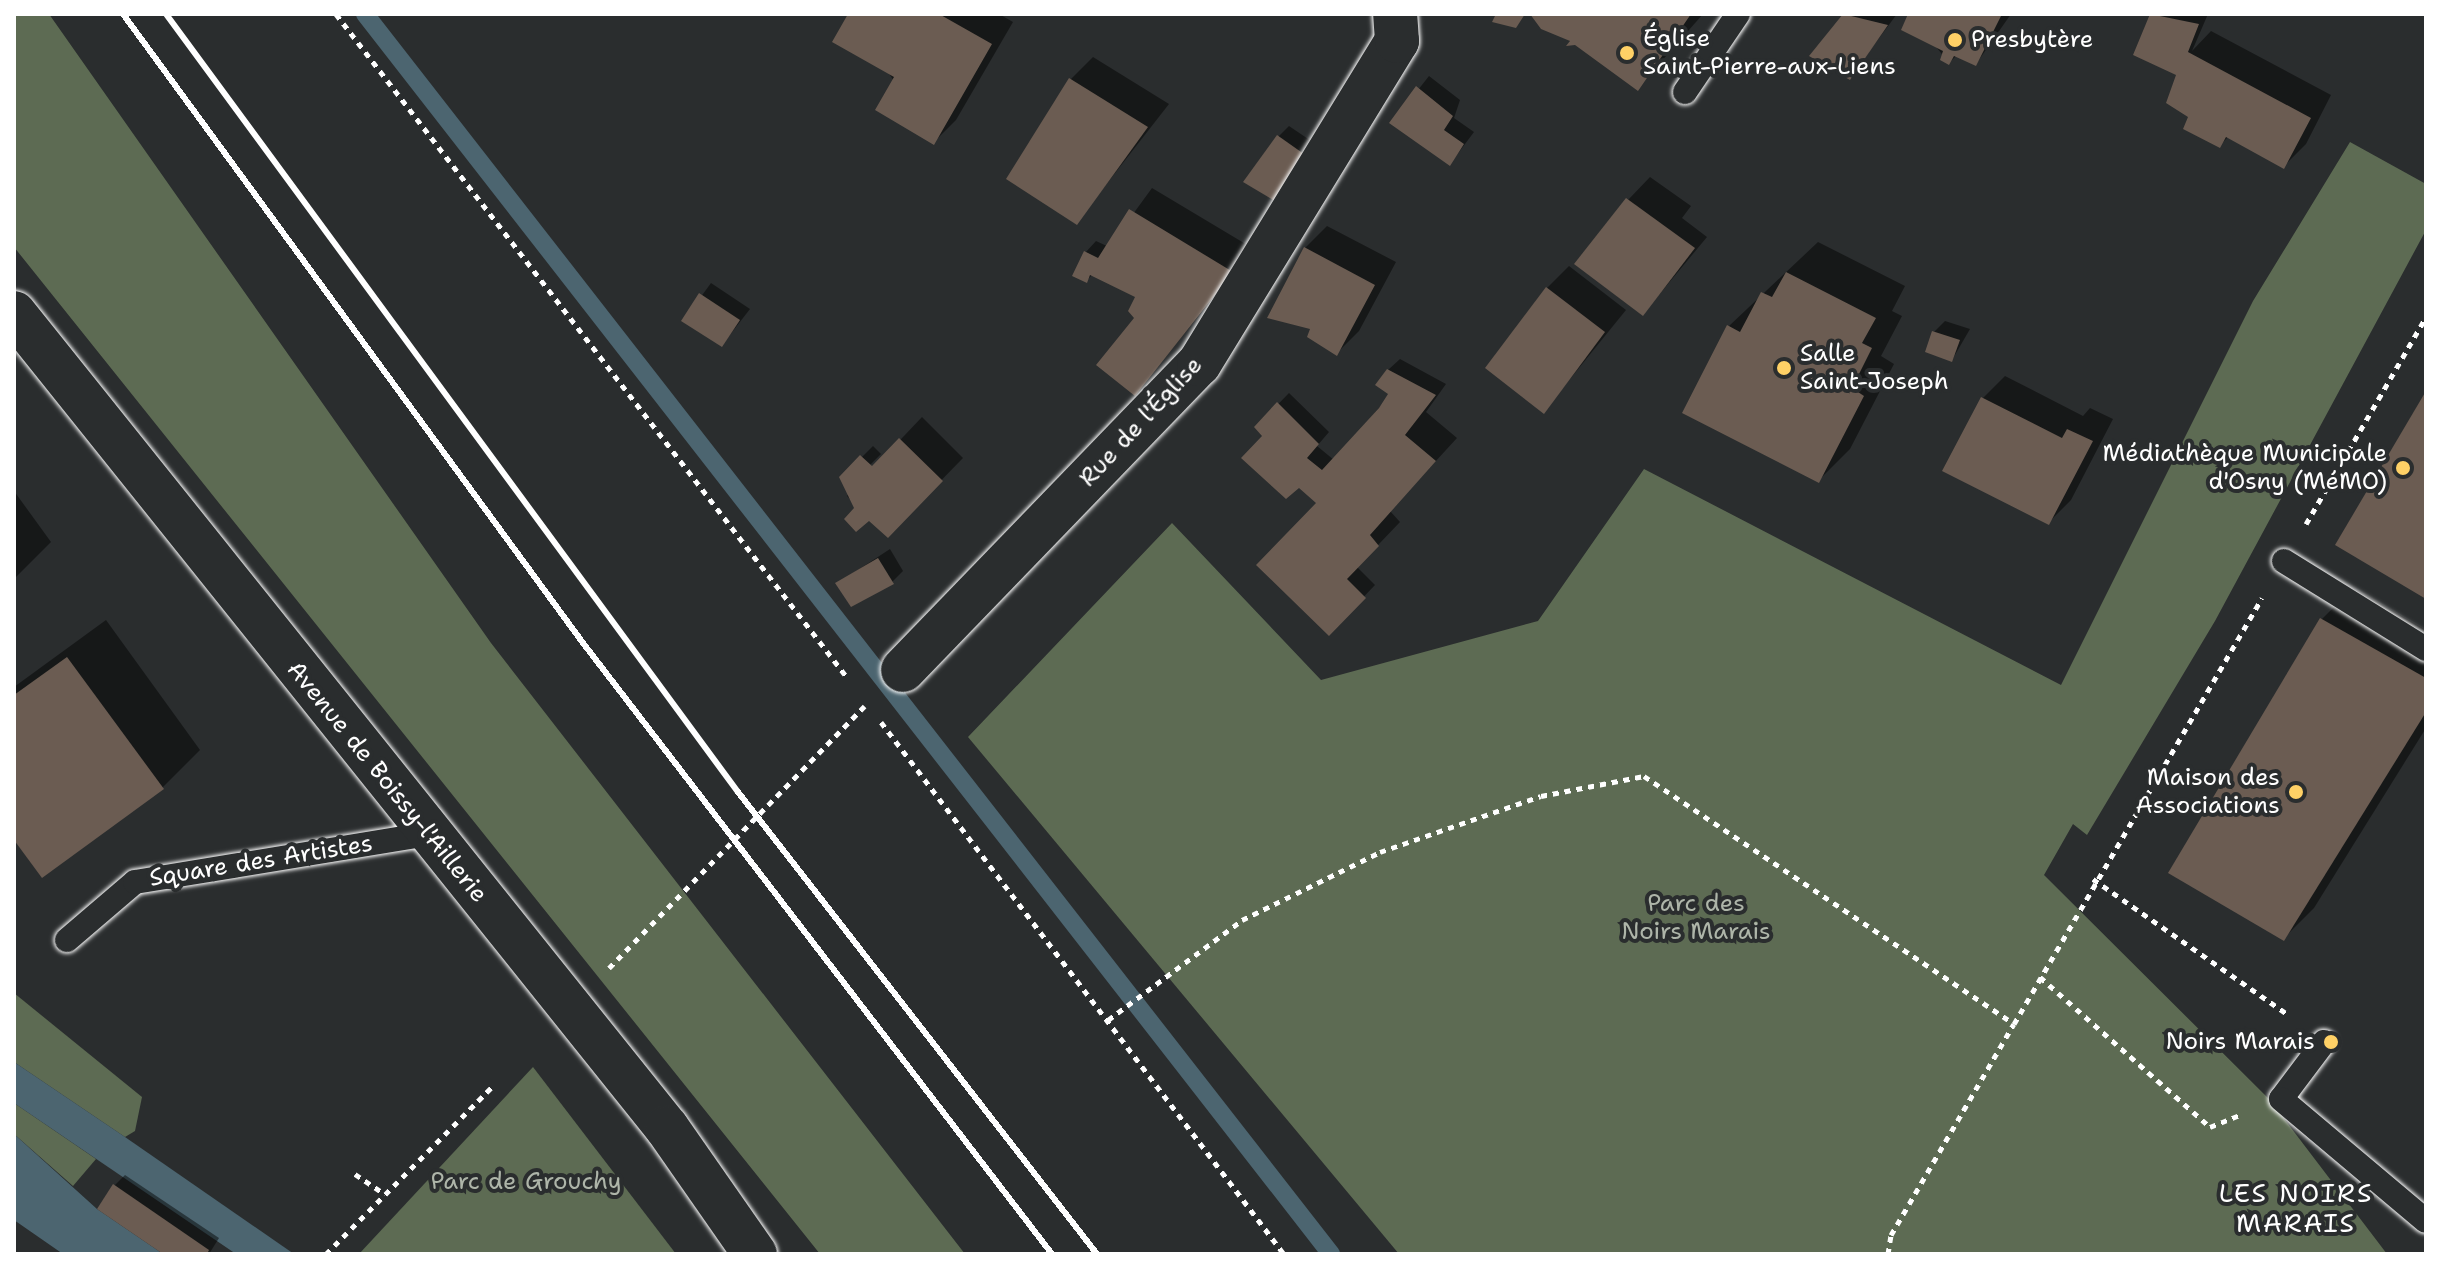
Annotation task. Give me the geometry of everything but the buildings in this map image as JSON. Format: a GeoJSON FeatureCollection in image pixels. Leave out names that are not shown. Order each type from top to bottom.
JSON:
{"type":"FeatureCollection","features":[{"type":"Feature","properties":{"kind":"main road","name":"Rue de l'Église"},"geometry":{"type":"LineString","coordinates":[[903,670],[1199,364],[1397,41],[1395,14]]}},
{"type":"Feature","properties":{"kind":"main road","name":"Avenue de Boissy-l'Aillerie"},"geometry":{"type":"LineString","coordinates":[[14,313],[427,834],[667,1128],[755,1254]]}},
{"type":"Feature","properties":{"kind":"lane"},"geometry":{"type":"LineString","coordinates":[[1685,92],[1738,14]]}},
{"type":"Feature","properties":{"kind":"lane"},"geometry":{"type":"LineString","coordinates":[[2284,561],[2426,649]]}},
{"type":"Feature","properties":{"kind":"lane","name":"Square des Artistes"},"geometry":{"type":"LineString","coordinates":[[67,940],[135,882],[427,834]]}},
{"type":"Feature","properties":{"kind":"lane"},"geometry":{"type":"LineString","coordinates":[[2324,1042],[2281,1099],[2426,1221]]}},
{"type":"Feature","properties":{"kind":"path"},"geometry":{"type":"LineString","coordinates":[[336,14],[867,704],[1284,1254]]}},
{"type":"Feature","properties":{"kind":"path"},"geometry":{"type":"LineString","coordinates":[[600,977],[867,704]]}},
{"type":"Feature","properties":{"kind":"path"},"geometry":{"type":"LineString","coordinates":[[1108,1020],[1242,920],[1380,852],[1541,796],[1644,776],[2014,1024]]}},
{"type":"Feature","properties":{"kind":"path"},"geometry":{"type":"LineString","coordinates":[[1888,1254],[1891,1235],[2014,1024],[2093,879],[2324,1042]]}},
{"type":"Feature","properties":{"kind":"path"},"geometry":{"type":"LineString","coordinates":[[2040,977],[2210,1127],[2281,1099]]}},
{"type":"Feature","properties":{"kind":"path"},"geometry":{"type":"LineString","coordinates":[[326,1254],[492,1087]]}},
{"type":"Feature","properties":{"kind":"path"},"geometry":{"type":"LineString","coordinates":[[355,1174],[385,1194]]}},
{"type":"Feature","properties":{"kind":"green space"},"geometry":{"type":"Polygon","coordinates":[[[14,14],[49,14],[491,643],[965,1254],[820,1254],[14,247],[14,14]]]}},
{"type":"Feature","properties":{"kind":"green space","name":"Parc des Noirs Marais"},"geometry":{"type":"Polygon","coordinates":[[[2350,142],[2426,184],[2426,230],[2215,621],[2087,835],[2073,824],[2044,875],[2269,1099],[2387,1254],[1399,1254],[968,737],[1172,523],[1321,680],[1538,621],[1644,469],[2061,685],[2253,301],[2350,142]]]}},
{"type":"Feature","properties":{"kind":"green space"},"geometry":{"type":"Polygon","coordinates":[[[14,993],[142,1097],[135,1131],[125,1137],[14,1062],[14,993]]]}},
{"type":"Feature","properties":{"kind":"green space","name":"Parc de Grouchy"},"geometry":{"type":"Polygon","coordinates":[[[533,1067],[676,1254],[359,1254],[533,1067]]]}},
{"type":"Feature","properties":{"kind":"green space"},"geometry":{"type":"Polygon","coordinates":[[[14,1103],[96,1159],[73,1186],[14,1134],[14,1103]]]}},
{"type":"Feature","properties":{"kind":"water"},"geometry":{"type":"Polygon","coordinates":[[[14,1062],[294,1254],[236,1254],[14,1103],[14,1062]]]}},
{"type":"Feature","properties":{"kind":"water"},"geometry":{"type":"Polygon","coordinates":[[[14,1134],[97,1209],[163,1254],[63,1254],[14,1220],[14,1134]]]}},
{"type":"Feature","properties":{"kind":"waterway"},"geometry":{"type":"LineString","coordinates":[[365,14],[1331,1254]]}},
{"type":"Feature","properties":{"kind":"railway"},"geometry":{"type":"LineString","coordinates":[[123,14],[583,643],[1052,1254]]}},
{"type":"Feature","properties":{"kind":"railway"},"geometry":{"type":"LineString","coordinates":[[166,14],[738,792],[1097,1254]]}},
{"type":"Feature","properties":{"kind":"place","name":"Presbytère"},"geometry":{"type":"Point","coordinates":[1955,40]}},
{"type":"Feature","properties":{"kind":"place","name":"Église Saint-Pierre-aux-Liens"},"geometry":{"type":"Point","coordinates":[1627,53]}},
{"type":"Feature","properties":{"kind":"place","name":"Salle Saint-Joseph"},"geometry":{"type":"Point","coordinates":[1784,368]}},
{"type":"Feature","properties":{"kind":"place","name":"Médiathèque Municipale d'Osny (MéMO)"},"geometry":{"type":"Point","coordinates":[2403,468]}},
{"type":"Feature","properties":{"kind":"place","name":"Maison des Associations"},"geometry":{"type":"Point","coordinates":[2296,792]}},
{"type":"Feature","properties":{"kind":"place","name":"Noirs Marais"},"geometry":{"type":"Point","coordinates":[2331,1042]}},
{"type":"Feature","properties":{"kind":"district","name":"LES NOIRS MARAIS"},"geometry":{"type":"Point","coordinates":[2296,1208]}}]}
